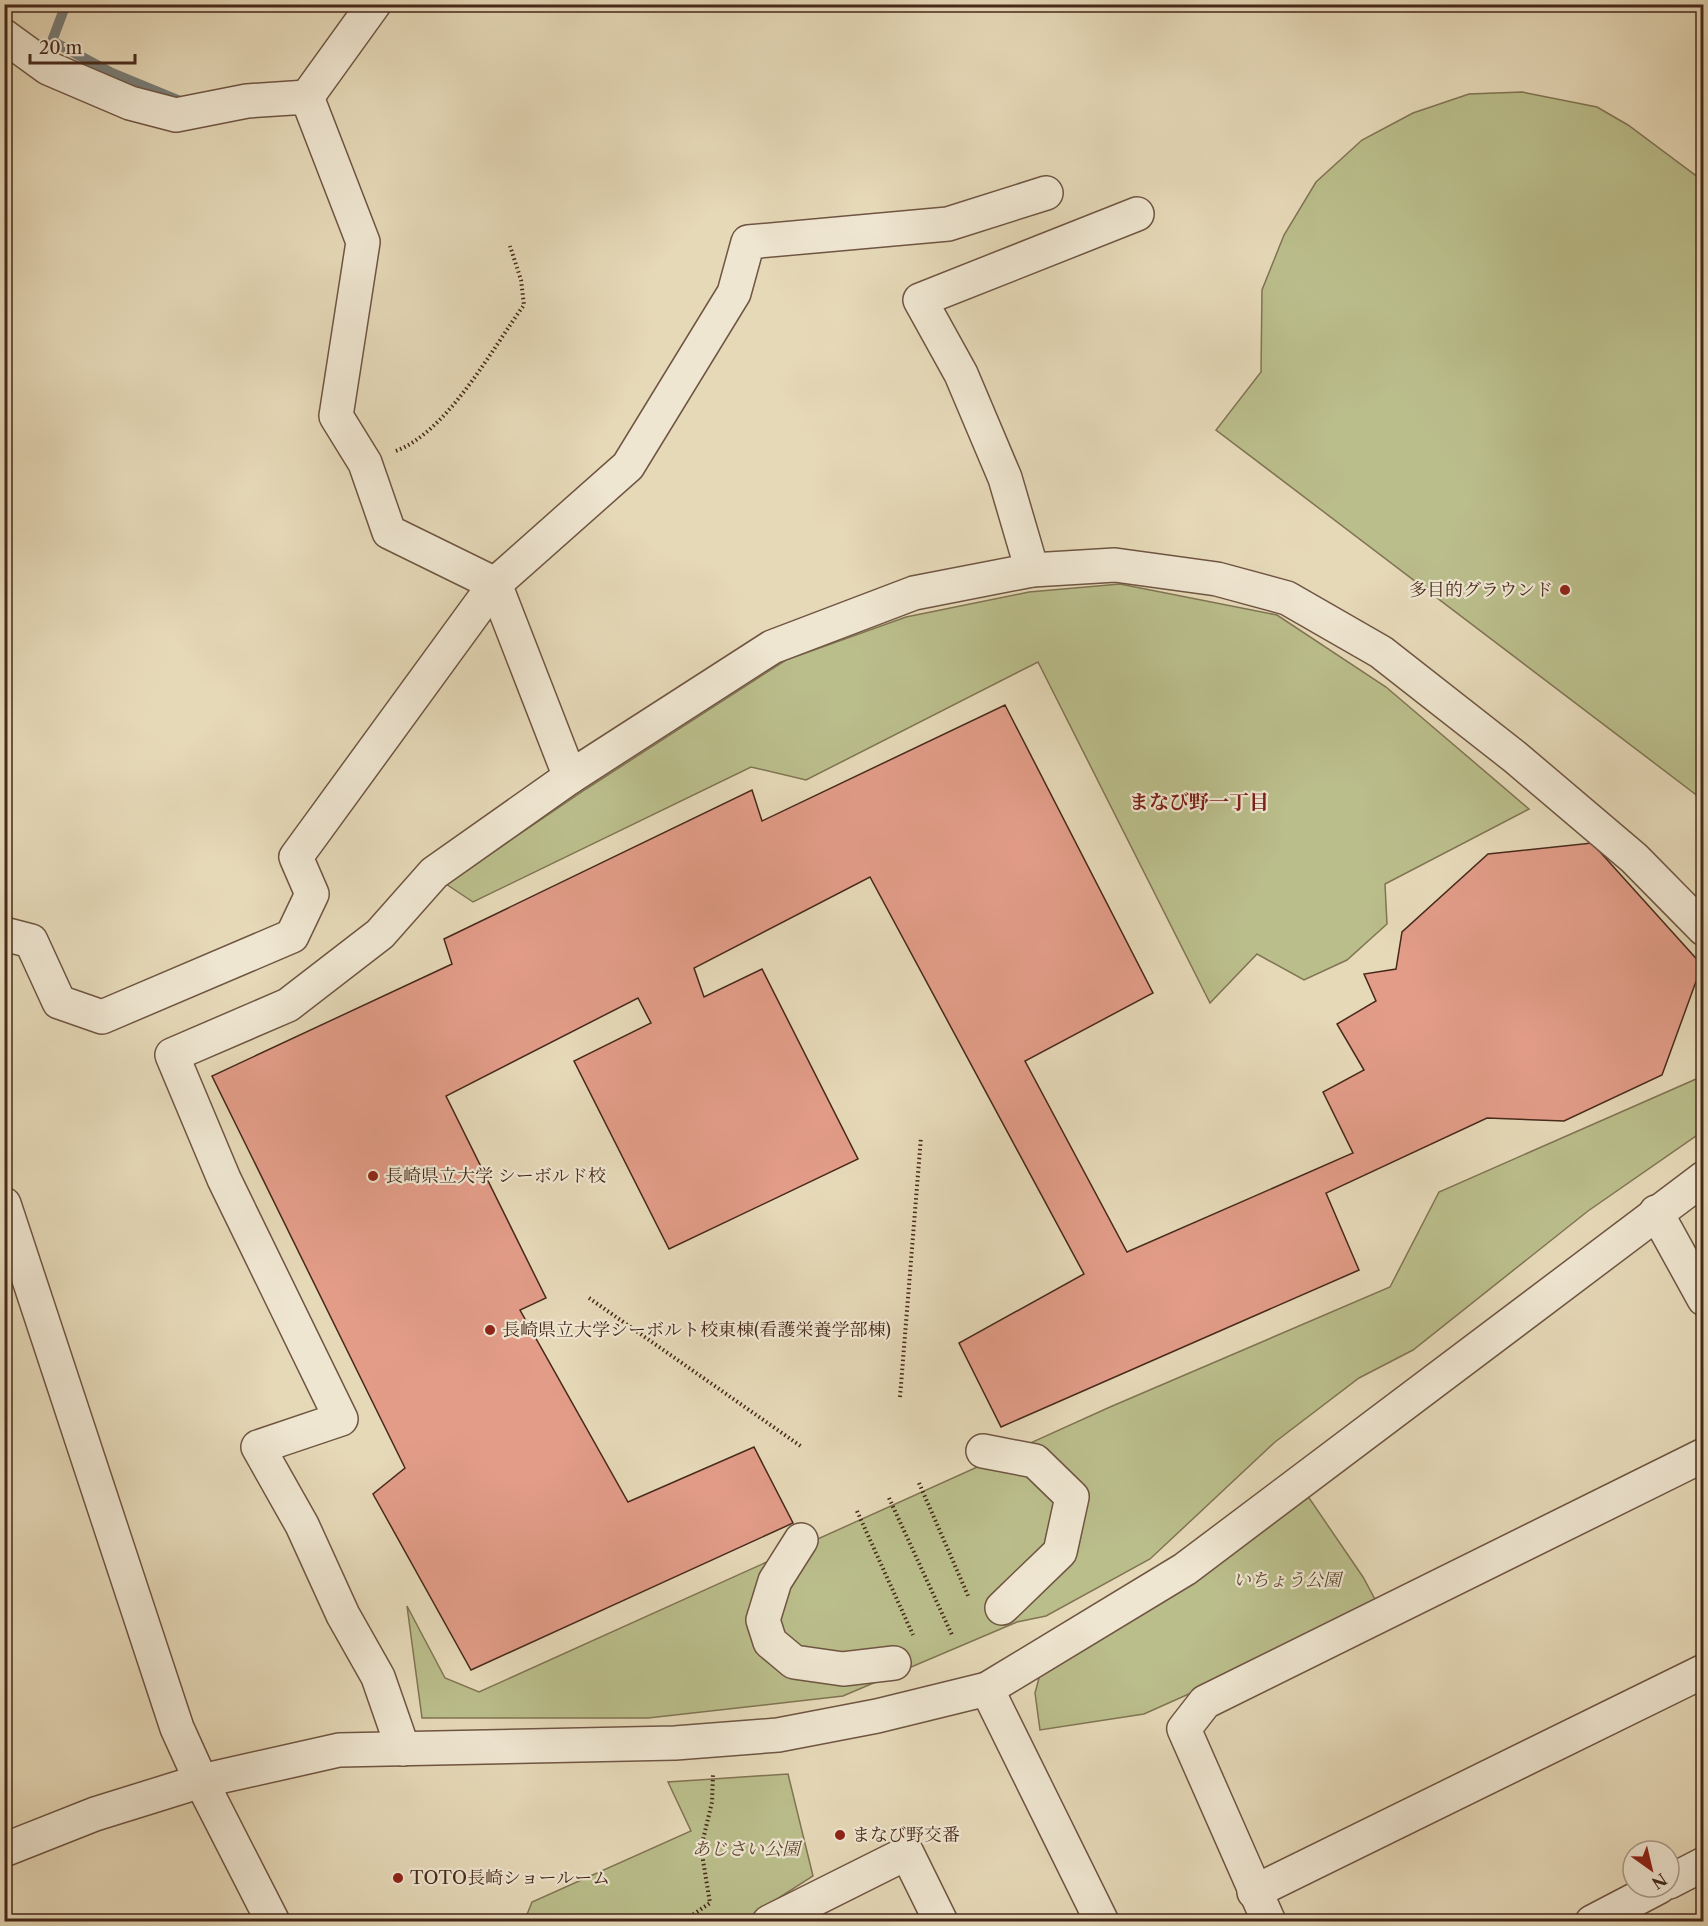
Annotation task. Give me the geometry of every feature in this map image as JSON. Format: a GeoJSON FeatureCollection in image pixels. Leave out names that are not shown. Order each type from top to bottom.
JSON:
{"type":"FeatureCollection","features":[{"type":"Feature","properties":{"kind":"street"},"geometry":{"type":"LineString","coordinates":[[307,97],[374,4]]}},
{"type":"Feature","properties":{"kind":"street"},"geometry":{"type":"LineString","coordinates":[[4,36],[48,68],[130,104],[176,115],[247,101],[307,97]]}},
{"type":"Feature","properties":{"kind":"street"},"geometry":{"type":"LineString","coordinates":[[307,97],[363,242],[336,416],[364,463],[389,532],[495,584],[570,777]]}},
{"type":"Feature","properties":{"kind":"street"},"geometry":{"type":"LineString","coordinates":[[4,934],[31,941],[59,1002],[102,1017],[292,936],[312,894],[297,857],[495,584],[628,466],[734,293],[748,242],[948,224],[1046,193]]}},
{"type":"Feature","properties":{"kind":"street"},"geometry":{"type":"LineString","coordinates":[[1032,570],[1005,478],[961,374],[920,300],[1137,214]]}},
{"type":"Feature","properties":{"kind":"street"},"geometry":{"type":"LineString","coordinates":[[403,1749],[378,1677],[343,1615],[302,1525],[258,1447],[341,1419],[224,1179],[172,1055],[288,1005],[380,934],[434,873],[570,777],[772,647],[914,593],[1032,570],[1115,565],[1217,579],[1287,598],[1381,652],[1515,757],[1634,858],[1704,929]]}},
{"type":"Feature","properties":{"kind":"street"},"geometry":{"type":"LineString","coordinates":[[4,1850],[94,1814],[201,1781],[339,1750],[715,1740],[789,1733],[877,1716],[987,1689],[1185,1569],[1704,1178]]}},
{"type":"Feature","properties":{"kind":"street"},"geometry":{"type":"LineString","coordinates":[[4,1204],[177,1728],[201,1781],[273,1922]]}},
{"type":"Feature","properties":{"kind":"street"},"geometry":{"type":"LineString","coordinates":[[1656,1212],[1704,1299]]}},
{"type":"Feature","properties":{"kind":"street"},"geometry":{"type":"LineString","coordinates":[[983,1451],[1035,1461],[1072,1497],[1059,1552],[1002,1608]]}},
{"type":"Feature","properties":{"kind":"street"},"geometry":{"type":"LineString","coordinates":[[1269,1922],[1184,1729],[1205,1702],[1704,1455]]}},
{"type":"Feature","properties":{"kind":"street"},"geometry":{"type":"LineString","coordinates":[[801,1540],[775,1581],[763,1620],[770,1642],[794,1662],[843,1669],[906,1653]]}},
{"type":"Feature","properties":{"kind":"street"},"geometry":{"type":"LineString","coordinates":[[1254,1892],[1704,1671]]}},
{"type":"Feature","properties":{"kind":"street"},"geometry":{"type":"LineString","coordinates":[[987,1689],[1102,1922]]}},
{"type":"Feature","properties":{"kind":"street"},"geometry":{"type":"LineString","coordinates":[[769,1922],[907,1853],[941,1922]]}},
{"type":"Feature","properties":{"kind":"street"},"geometry":{"type":"LineString","coordinates":[[1681,1876],[1704,1864]]}},
{"type":"Feature","properties":{"kind":"street"},"geometry":{"type":"LineString","coordinates":[[1592,1922],[1636,1899]]}},
{"type":"Feature","properties":{"kind":"path"},"geometry":{"type":"LineString","coordinates":[[364,463],[411,445],[453,406],[524,304],[521,280],[510,246]]}},
{"type":"Feature","properties":{"kind":"path"},"geometry":{"type":"LineString","coordinates":[[900,1397],[921,1137]]}},
{"type":"Feature","properties":{"kind":"path"},"geometry":{"type":"LineString","coordinates":[[589,1298],[802,1447]]}},
{"type":"Feature","properties":{"kind":"path"},"geometry":{"type":"LineString","coordinates":[[920,1483],[970,1600]]}},
{"type":"Feature","properties":{"kind":"path"},"geometry":{"type":"LineString","coordinates":[[889,1498],[952,1635]]}},
{"type":"Feature","properties":{"kind":"path"},"geometry":{"type":"LineString","coordinates":[[857,1510],[906,1653]]}},
{"type":"Feature","properties":{"kind":"path"},"geometry":{"type":"LineString","coordinates":[[682,1922],[710,1903],[701,1848],[712,1802],[715,1740]]}},
{"type":"Feature","properties":{"kind":"green space","name":"多目的グラウンド"},"geometry":{"type":"Polygon","coordinates":[[[1522,92],[1597,107],[1628,125],[1703,181],[1703,800],[1216,430],[1261,372],[1262,290],[1284,235],[1316,182],[1362,140],[1413,113],[1469,94],[1522,92]]]}},
{"type":"Feature","properties":{"kind":"green space"},"geometry":{"type":"Polygon","coordinates":[[[1120,584],[1277,615],[1386,687],[1529,809],[1385,884],[1387,924],[1347,960],[1304,980],[1257,954],[1210,1003],[1038,662],[806,780],[751,767],[473,902],[446,884],[586,789],[786,660],[906,617],[1029,592],[1120,584]]]}},
{"type":"Feature","properties":{"kind":"green space"},"geometry":{"type":"Polygon","coordinates":[[[1703,1076],[1703,1131],[1588,1211],[1413,1350],[1359,1378],[1275,1442],[1150,1559],[1046,1616],[1017,1622],[843,1696],[648,1718],[422,1718],[407,1606],[445,1678],[479,1692],[1110,1407],[1390,1287],[1439,1192],[1703,1076]]]}},
{"type":"Feature","properties":{"kind":"green space","name":"いちょう公園"},"geometry":{"type":"Polygon","coordinates":[[[1305,1492],[1363,1577],[1378,1605],[1348,1623],[1144,1714],[1040,1730],[1035,1693],[1042,1667],[1305,1492]]]}},
{"type":"Feature","properties":{"kind":"green space","name":"あじさい公園"},"geometry":{"type":"Polygon","coordinates":[[[788,1774],[813,1876],[749,1917],[740,1922],[524,1922],[532,1902],[691,1831],[668,1782],[788,1774]]]}},
{"type":"Feature","properties":{"kind":"building","name":"長崎県立大学 シーボルド校"},"geometry":{"type":"Polygon","coordinates":[[[1005,705],[1153,993],[1025,1061],[1127,1252],[1353,1153],[1323,1092],[1364,1070],[1337,1024],[1376,1001],[1364,974],[1396,969],[1402,932],[1488,854],[1592,843],[1702,965],[1662,1075],[1564,1121],[1487,1118],[1326,1193],[1359,1270],[1001,1427],[959,1343],[1084,1274],[870,877],[694,968],[704,997],[762,969],[858,1159],[669,1249],[574,1061],[651,1023],[638,998],[446,1096],[546,1298],[520,1310],[628,1502],[754,1447],[793,1523],[471,1670],[373,1494],[405,1468],[212,1076],[452,964],[444,939],[752,790],[762,821],[1005,705]]]}},
{"type":"Feature","properties":{"kind":"waterway"},"geometry":{"type":"LineString","coordinates":[[66,4],[52,41],[110,72],[178,100]]}},
{"type":"Feature","properties":{"kind":"place","name":"多目的グラウンド"},"geometry":{"type":"Point","coordinates":[1565,590]}},
{"type":"Feature","properties":{"kind":"place","name":"長崎県立大学 シーボルド校"},"geometry":{"type":"Point","coordinates":[373,1176]}},
{"type":"Feature","properties":{"kind":"place","name":"長崎県立大学シーボルト校東棟(看護栄養学部棟)"},"geometry":{"type":"Point","coordinates":[490,1330]}},
{"type":"Feature","properties":{"kind":"place","name":"まなび野交番"},"geometry":{"type":"Point","coordinates":[840,1835]}},
{"type":"Feature","properties":{"kind":"place","name":"TOTO長崎ショールーム"},"geometry":{"type":"Point","coordinates":[398,1878]}},
{"type":"Feature","properties":{"kind":"district","name":"まなび野一丁目"},"geometry":{"type":"Point","coordinates":[1199,802]}}]}
